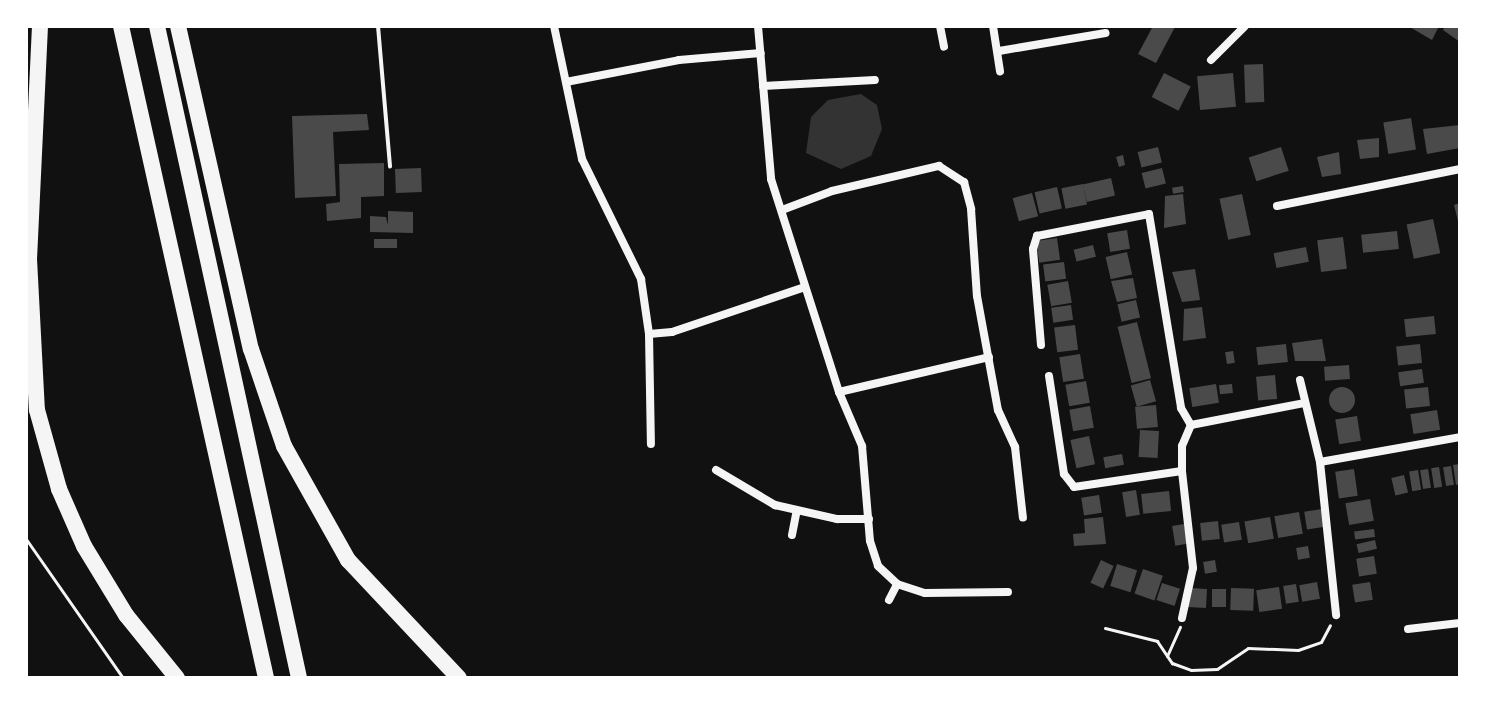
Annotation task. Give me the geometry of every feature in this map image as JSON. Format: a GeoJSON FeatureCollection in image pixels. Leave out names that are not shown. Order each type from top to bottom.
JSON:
{"type":"FeatureCollection","features":[{"type":"Feature","properties":{"kind":"highway"},"geometry":{"type":"LineString","coordinates":[[40,26],[29,259],[37,410],[55,479],[84,546],[126,615],[177,678]]}},
{"type":"Feature","properties":{"kind":"highway"},"geometry":{"type":"LineString","coordinates":[[121,26],[266,678]]}},
{"type":"Feature","properties":{"kind":"highway"},"geometry":{"type":"LineString","coordinates":[[157,26],[299,678]]}},
{"type":"Feature","properties":{"kind":"highway"},"geometry":{"type":"LineString","coordinates":[[178,26],[251,349],[280,436],[311,502],[348,560],[459,678]]}},
{"type":"Feature","properties":{"kind":"street"},"geometry":{"type":"LineString","coordinates":[[554,26],[582,159],[641,279],[649,334],[651,444]]}},
{"type":"Feature","properties":{"kind":"street"},"geometry":{"type":"LineString","coordinates":[[758,26],[765,146],[805,287],[839,392],[862,446],[869,519],[878,566],[897,584],[925,593],[1008,592]]}},
{"type":"Feature","properties":{"kind":"street"},"geometry":{"type":"LineString","coordinates":[[940,26],[944,47]]}},
{"type":"Feature","properties":{"kind":"street"},"geometry":{"type":"LineString","coordinates":[[993,26],[1000,71]]}},
{"type":"Feature","properties":{"kind":"street"},"geometry":{"type":"LineString","coordinates":[[1211,60],[1245,26]]}},
{"type":"Feature","properties":{"kind":"street"},"geometry":{"type":"LineString","coordinates":[[999,51],[1105,33]]}},
{"type":"Feature","properties":{"kind":"street"},"geometry":{"type":"LineString","coordinates":[[566,82],[679,60],[761,53]]}},
{"type":"Feature","properties":{"kind":"street"},"geometry":{"type":"LineString","coordinates":[[763,86],[875,80]]}},
{"type":"Feature","properties":{"kind":"street"},"geometry":{"type":"LineString","coordinates":[[782,210],[806,198],[939,166],[964,182],[998,410],[1015,447],[1023,518]]}},
{"type":"Feature","properties":{"kind":"street"},"geometry":{"type":"LineString","coordinates":[[1277,206],[1460,169]]}},
{"type":"Feature","properties":{"kind":"street"},"geometry":{"type":"LineString","coordinates":[[1041,345],[1033,249],[1037,236],[1149,214],[1181,408],[1191,425]]}},
{"type":"Feature","properties":{"kind":"street"},"geometry":{"type":"LineString","coordinates":[[649,334],[672,332],[805,287]]}},
{"type":"Feature","properties":{"kind":"street"},"geometry":{"type":"LineString","coordinates":[[839,392],[989,357]]}},
{"type":"Feature","properties":{"kind":"street"},"geometry":{"type":"LineString","coordinates":[[1049,376],[1064,474],[1074,487],[1182,471]]}},
{"type":"Feature","properties":{"kind":"street"},"geometry":{"type":"LineString","coordinates":[[1300,380],[1320,462],[1336,615]]}},
{"type":"Feature","properties":{"kind":"street"},"geometry":{"type":"LineString","coordinates":[[1191,425],[1304,403]]}},
{"type":"Feature","properties":{"kind":"street"},"geometry":{"type":"LineString","coordinates":[[1182,618],[1193,568],[1182,471],[1182,446],[1191,425]]}},
{"type":"Feature","properties":{"kind":"street"},"geometry":{"type":"LineString","coordinates":[[1320,462],[1460,437]]}},
{"type":"Feature","properties":{"kind":"street"},"geometry":{"type":"LineString","coordinates":[[716,470],[775,505],[837,519],[869,519]]}},
{"type":"Feature","properties":{"kind":"street"},"geometry":{"type":"LineString","coordinates":[[792,535],[797,510]]}},
{"type":"Feature","properties":{"kind":"street"},"geometry":{"type":"LineString","coordinates":[[889,600],[897,584]]}},
{"type":"Feature","properties":{"kind":"street"},"geometry":{"type":"LineString","coordinates":[[1408,629],[1460,623]]}},
{"type":"Feature","properties":{"kind":"lane"},"geometry":{"type":"LineString","coordinates":[[378,26],[390,166]]}},
{"type":"Feature","properties":{"kind":"path"},"geometry":{"type":"LineString","coordinates":[[26,539],[123,678]]}},
{"type":"Feature","properties":{"kind":"path"},"geometry":{"type":"LineString","coordinates":[[1105,628],[1157,641],[1167,656],[1191,670],[1217,669],[1248,648],[1298,650],[1321,642],[1336,615]]}},
{"type":"Feature","properties":{"kind":"path"},"geometry":{"type":"LineString","coordinates":[[1167,656],[1182,618]]}},
{"type":"Feature","properties":{"kind":"shaded area"},"geometry":{"type":"Polygon","coordinates":[[[861,94],[877,105],[882,129],[871,156],[841,169],[806,153],[811,117],[828,100],[861,94]]]}},
{"type":"Feature","properties":{"kind":"building"},"geometry":{"type":"Polygon","coordinates":[[[1153,26],[1175,27],[1156,63],[1138,54],[1153,26]]]}},
{"type":"Feature","properties":{"kind":"building"},"geometry":{"type":"Polygon","coordinates":[[[1408,26],[1439,26],[1432,40],[1408,26]]]}},
{"type":"Feature","properties":{"kind":"building"},"geometry":{"type":"Polygon","coordinates":[[[1445,26],[1460,26],[1460,42],[1443,30],[1445,26]]]}},
{"type":"Feature","properties":{"kind":"building"},"geometry":{"type":"Polygon","coordinates":[[[1263,64],[1264,102],[1245,103],[1244,65],[1263,64]]]}},
{"type":"Feature","properties":{"kind":"building"},"geometry":{"type":"Polygon","coordinates":[[[1164,73],[1191,87],[1178,111],[1152,97],[1164,73]]]}},
{"type":"Feature","properties":{"kind":"building"},"geometry":{"type":"Polygon","coordinates":[[[1233,73],[1236,107],[1200,110],[1197,76],[1233,73]]]}},
{"type":"Feature","properties":{"kind":"building"},"geometry":{"type":"Polygon","coordinates":[[[367,114],[369,130],[333,132],[336,196],[295,198],[292,116],[367,114]]]}},
{"type":"Feature","properties":{"kind":"building"},"geometry":{"type":"Polygon","coordinates":[[[1411,118],[1416,150],[1388,154],[1383,122],[1411,118]]]}},
{"type":"Feature","properties":{"kind":"building"},"geometry":{"type":"Polygon","coordinates":[[[1460,125],[1460,148],[1427,154],[1423,129],[1460,125]]]}},
{"type":"Feature","properties":{"kind":"building"},"geometry":{"type":"Polygon","coordinates":[[[1379,138],[1379,157],[1360,159],[1357,140],[1379,138]]]}},
{"type":"Feature","properties":{"kind":"building"},"geometry":{"type":"Polygon","coordinates":[[[1158,147],[1162,163],[1141,168],[1138,152],[1158,147]]]}},
{"type":"Feature","properties":{"kind":"building"},"geometry":{"type":"Polygon","coordinates":[[[1281,147],[1289,171],[1256,181],[1249,158],[1281,147]]]}},
{"type":"Feature","properties":{"kind":"building"},"geometry":{"type":"Polygon","coordinates":[[[1339,152],[1341,174],[1322,177],[1317,157],[1339,152]]]}},
{"type":"Feature","properties":{"kind":"building"},"geometry":{"type":"Polygon","coordinates":[[[1123,155],[1125,165],[1119,167],[1116,157],[1123,155]]]}},
{"type":"Feature","properties":{"kind":"building"},"geometry":{"type":"Polygon","coordinates":[[[384,163],[384,196],[361,197],[361,218],[327,221],[326,204],[340,202],[339,164],[384,163]]]}},
{"type":"Feature","properties":{"kind":"building"},"geometry":{"type":"Polygon","coordinates":[[[421,168],[422,192],[396,193],[395,169],[421,168]]]}},
{"type":"Feature","properties":{"kind":"building"},"geometry":{"type":"Polygon","coordinates":[[[1162,168],[1166,184],[1145,189],[1142,173],[1162,168]]]}},
{"type":"Feature","properties":{"kind":"building"},"geometry":{"type":"Polygon","coordinates":[[[1111,178],[1115,196],[1087,202],[1083,185],[1111,178]]]}},
{"type":"Feature","properties":{"kind":"building"},"geometry":{"type":"Polygon","coordinates":[[[1083,184],[1087,205],[1065,209],[1061,188],[1083,184]]]}},
{"type":"Feature","properties":{"kind":"building"},"geometry":{"type":"Polygon","coordinates":[[[1183,186],[1184,192],[1173,194],[1172,188],[1183,186]]]}},
{"type":"Feature","properties":{"kind":"building"},"geometry":{"type":"Polygon","coordinates":[[[1057,187],[1062,208],[1040,214],[1035,192],[1057,187]]]}},
{"type":"Feature","properties":{"kind":"building"},"geometry":{"type":"Polygon","coordinates":[[[1032,193],[1038,216],[1019,221],[1013,198],[1032,193]]]}},
{"type":"Feature","properties":{"kind":"building"},"geometry":{"type":"Polygon","coordinates":[[[1183,194],[1186,224],[1164,228],[1165,196],[1183,194]]]}},
{"type":"Feature","properties":{"kind":"building"},"geometry":{"type":"Polygon","coordinates":[[[1242,194],[1251,235],[1228,240],[1220,199],[1242,194]]]}},
{"type":"Feature","properties":{"kind":"building"},"geometry":{"type":"Polygon","coordinates":[[[1460,203],[1460,225],[1459,225],[1454,205],[1460,203]]]}},
{"type":"Feature","properties":{"kind":"building"},"geometry":{"type":"Polygon","coordinates":[[[388,211],[413,212],[413,233],[370,232],[370,216],[386,217],[388,225],[388,211]]]}},
{"type":"Feature","properties":{"kind":"building"},"geometry":{"type":"Polygon","coordinates":[[[1433,219],[1440,253],[1414,259],[1407,225],[1433,219]]]}},
{"type":"Feature","properties":{"kind":"building"},"geometry":{"type":"Polygon","coordinates":[[[1127,230],[1130,249],[1110,252],[1107,233],[1127,230]]]}},
{"type":"Feature","properties":{"kind":"building"},"geometry":{"type":"Polygon","coordinates":[[[1397,231],[1399,249],[1363,253],[1361,235],[1397,231]]]}},
{"type":"Feature","properties":{"kind":"building"},"geometry":{"type":"Polygon","coordinates":[[[1343,237],[1347,269],[1321,272],[1317,240],[1343,237]]]}},
{"type":"Feature","properties":{"kind":"building"},"geometry":{"type":"Polygon","coordinates":[[[1057,238],[1060,260],[1039,263],[1036,241],[1057,238]]]}},
{"type":"Feature","properties":{"kind":"building"},"geometry":{"type":"Polygon","coordinates":[[[374,239],[397,239],[397,248],[374,248],[374,239]]]}},
{"type":"Feature","properties":{"kind":"building"},"geometry":{"type":"Polygon","coordinates":[[[1093,245],[1096,257],[1076,261],[1074,250],[1093,245]]]}},
{"type":"Feature","properties":{"kind":"building"},"geometry":{"type":"Polygon","coordinates":[[[1306,247],[1309,262],[1276,268],[1274,253],[1306,247]]]}},
{"type":"Feature","properties":{"kind":"building"},"geometry":{"type":"Polygon","coordinates":[[[1127,252],[1132,274],[1111,279],[1106,257],[1127,252]]]}},
{"type":"Feature","properties":{"kind":"building"},"geometry":{"type":"Polygon","coordinates":[[[1064,262],[1066,279],[1045,281],[1043,265],[1064,262]]]}},
{"type":"Feature","properties":{"kind":"building"},"geometry":{"type":"Polygon","coordinates":[[[1195,269],[1200,300],[1182,302],[1172,272],[1195,269]]]}},
{"type":"Feature","properties":{"kind":"building"},"geometry":{"type":"Polygon","coordinates":[[[1133,278],[1137,298],[1117,302],[1111,281],[1133,278]]]}},
{"type":"Feature","properties":{"kind":"building"},"geometry":{"type":"Polygon","coordinates":[[[1068,281],[1072,303],[1051,306],[1047,285],[1068,281]]]}},
{"type":"Feature","properties":{"kind":"building"},"geometry":{"type":"Polygon","coordinates":[[[1136,300],[1140,318],[1122,322],[1117,304],[1136,300]]]}},
{"type":"Feature","properties":{"kind":"building"},"geometry":{"type":"Polygon","coordinates":[[[1071,305],[1073,320],[1053,323],[1051,308],[1071,305]]]}},
{"type":"Feature","properties":{"kind":"building"},"geometry":{"type":"Polygon","coordinates":[[[1202,307],[1206,338],[1183,341],[1184,309],[1202,307]]]}},
{"type":"Feature","properties":{"kind":"building"},"geometry":{"type":"Polygon","coordinates":[[[1434,316],[1436,334],[1406,337],[1404,319],[1434,316]]]}},
{"type":"Feature","properties":{"kind":"building"},"geometry":{"type":"Polygon","coordinates":[[[1137,322],[1151,378],[1132,383],[1118,327],[1137,322]]]}},
{"type":"Feature","properties":{"kind":"building"},"geometry":{"type":"Polygon","coordinates":[[[1075,325],[1078,350],[1057,352],[1054,328],[1075,325]]]}},
{"type":"Feature","properties":{"kind":"building"},"geometry":{"type":"Polygon","coordinates":[[[1322,339],[1326,361],[1295,361],[1292,343],[1322,339]]]}},
{"type":"Feature","properties":{"kind":"building"},"geometry":{"type":"Polygon","coordinates":[[[1286,344],[1288,362],[1258,365],[1256,347],[1286,344]]]}},
{"type":"Feature","properties":{"kind":"building"},"geometry":{"type":"Polygon","coordinates":[[[1420,344],[1422,363],[1398,365],[1396,347],[1420,344]]]}},
{"type":"Feature","properties":{"kind":"building"},"geometry":{"type":"Polygon","coordinates":[[[1233,351],[1235,363],[1227,364],[1225,352],[1233,351]]]}},
{"type":"Feature","properties":{"kind":"building"},"geometry":{"type":"Polygon","coordinates":[[[1080,354],[1084,379],[1063,382],[1059,357],[1080,354]]]}},
{"type":"Feature","properties":{"kind":"building"},"geometry":{"type":"Polygon","coordinates":[[[1349,365],[1350,379],[1325,381],[1324,367],[1349,365]]]}},
{"type":"Feature","properties":{"kind":"building"},"geometry":{"type":"Polygon","coordinates":[[[1422,369],[1424,383],[1400,386],[1398,372],[1422,369]]]}},
{"type":"Feature","properties":{"kind":"building"},"geometry":{"type":"Polygon","coordinates":[[[1275,375],[1277,399],[1258,401],[1256,377],[1275,375]]]}},
{"type":"Feature","properties":{"kind":"building"},"geometry":{"type":"Polygon","coordinates":[[[1150,380],[1156,401],[1137,407],[1131,386],[1150,380]]]}},
{"type":"Feature","properties":{"kind":"building"},"geometry":{"type":"Polygon","coordinates":[[[1086,381],[1090,403],[1069,406],[1065,385],[1086,381]]]}},
{"type":"Feature","properties":{"kind":"building"},"geometry":{"type":"Polygon","coordinates":[[[1216,384],[1219,403],[1192,407],[1189,388],[1216,384]]]}},
{"type":"Feature","properties":{"kind":"building"},"geometry":{"type":"Polygon","coordinates":[[[1232,384],[1233,393],[1220,394],[1219,385],[1232,384]]]}},
{"type":"Feature","properties":{"kind":"building"},"geometry":{"type":"Polygon","coordinates":[[[1342,387],[1351,391],[1355,400],[1351,409],[1342,413],[1333,409],[1329,400],[1333,391],[1342,387]]]}},
{"type":"Feature","properties":{"kind":"building"},"geometry":{"type":"Polygon","coordinates":[[[1428,387],[1430,406],[1406,408],[1404,390],[1428,387]]]}},
{"type":"Feature","properties":{"kind":"building"},"geometry":{"type":"Polygon","coordinates":[[[1156,405],[1158,427],[1137,429],[1135,407],[1156,405]]]}},
{"type":"Feature","properties":{"kind":"building"},"geometry":{"type":"Polygon","coordinates":[[[1090,406],[1094,428],[1073,431],[1069,410],[1090,406]]]}},
{"type":"Feature","properties":{"kind":"building"},"geometry":{"type":"Polygon","coordinates":[[[1437,410],[1440,430],[1413,434],[1410,414],[1437,410]]]}},
{"type":"Feature","properties":{"kind":"building"},"geometry":{"type":"Polygon","coordinates":[[[1357,416],[1361,441],[1339,444],[1335,419],[1357,416]]]}},
{"type":"Feature","properties":{"kind":"building"},"geometry":{"type":"Polygon","coordinates":[[[1140,430],[1159,431],[1158,458],[1139,457],[1140,430]]]}},
{"type":"Feature","properties":{"kind":"building"},"geometry":{"type":"Polygon","coordinates":[[[1089,436],[1095,464],[1076,468],[1070,440],[1089,436]]]}},
{"type":"Feature","properties":{"kind":"building"},"geometry":{"type":"Polygon","coordinates":[[[1122,454],[1124,465],[1105,468],[1103,457],[1122,454]]]}},
{"type":"Feature","properties":{"kind":"building"},"geometry":{"type":"Polygon","coordinates":[[[1460,464],[1460,484],[1456,485],[1453,465],[1460,464]]]}},
{"type":"Feature","properties":{"kind":"building"},"geometry":{"type":"Polygon","coordinates":[[[1451,466],[1454,485],[1446,486],[1443,467],[1451,466]]]}},
{"type":"Feature","properties":{"kind":"building"},"geometry":{"type":"Polygon","coordinates":[[[1439,467],[1442,487],[1434,488],[1431,468],[1439,467]]]}},
{"type":"Feature","properties":{"kind":"building"},"geometry":{"type":"Polygon","coordinates":[[[1354,469],[1358,496],[1339,498],[1335,472],[1354,469]]]}},
{"type":"Feature","properties":{"kind":"building"},"geometry":{"type":"Polygon","coordinates":[[[1428,469],[1431,488],[1423,489],[1420,470],[1428,469]]]}},
{"type":"Feature","properties":{"kind":"building"},"geometry":{"type":"Polygon","coordinates":[[[1418,470],[1421,490],[1412,491],[1409,471],[1418,470]]]}},
{"type":"Feature","properties":{"kind":"building"},"geometry":{"type":"Polygon","coordinates":[[[1404,475],[1408,493],[1395,495],[1391,478],[1404,475]]]}},
{"type":"Feature","properties":{"kind":"building"},"geometry":{"type":"Polygon","coordinates":[[[1136,490],[1140,515],[1126,517],[1122,492],[1136,490]]]}},
{"type":"Feature","properties":{"kind":"building"},"geometry":{"type":"Polygon","coordinates":[[[1169,491],[1171,511],[1143,514],[1141,494],[1169,491]]]}},
{"type":"Feature","properties":{"kind":"building"},"geometry":{"type":"Polygon","coordinates":[[[1099,495],[1102,513],[1084,516],[1081,498],[1099,495]]]}},
{"type":"Feature","properties":{"kind":"building"},"geometry":{"type":"Polygon","coordinates":[[[1370,499],[1374,521],[1349,525],[1345,503],[1370,499]]]}},
{"type":"Feature","properties":{"kind":"building"},"geometry":{"type":"Polygon","coordinates":[[[1322,509],[1325,527],[1307,530],[1304,512],[1322,509]]]}},
{"type":"Feature","properties":{"kind":"building"},"geometry":{"type":"Polygon","coordinates":[[[1299,512],[1303,534],[1278,538],[1274,516],[1299,512]]]}},
{"type":"Feature","properties":{"kind":"building"},"geometry":{"type":"Polygon","coordinates":[[[1103,517],[1106,544],[1074,546],[1073,534],[1085,533],[1084,519],[1103,517]]]}},
{"type":"Feature","properties":{"kind":"building"},"geometry":{"type":"Polygon","coordinates":[[[1270,517],[1274,539],[1248,543],[1244,522],[1270,517]]]}},
{"type":"Feature","properties":{"kind":"building"},"geometry":{"type":"Polygon","coordinates":[[[1218,521],[1220,539],[1202,541],[1200,523],[1218,521]]]}},
{"type":"Feature","properties":{"kind":"building"},"geometry":{"type":"Polygon","coordinates":[[[1239,522],[1242,540],[1224,543],[1221,525],[1239,522]]]}},
{"type":"Feature","properties":{"kind":"building"},"geometry":{"type":"Polygon","coordinates":[[[1184,524],[1187,544],[1175,546],[1172,526],[1184,524]]]}},
{"type":"Feature","properties":{"kind":"building"},"geometry":{"type":"Polygon","coordinates":[[[1374,529],[1375,537],[1355,539],[1354,531],[1374,529]]]}},
{"type":"Feature","properties":{"kind":"building"},"geometry":{"type":"Polygon","coordinates":[[[1375,540],[1377,549],[1359,553],[1356,544],[1375,540]]]}},
{"type":"Feature","properties":{"kind":"building"},"geometry":{"type":"Polygon","coordinates":[[[1308,546],[1310,558],[1298,560],[1296,548],[1308,546]]]}},
{"type":"Feature","properties":{"kind":"building"},"geometry":{"type":"Polygon","coordinates":[[[1374,556],[1377,574],[1359,577],[1356,559],[1374,556]]]}},
{"type":"Feature","properties":{"kind":"building"},"geometry":{"type":"Polygon","coordinates":[[[1101,560],[1114,566],[1103,589],[1090,583],[1101,560]]]}},
{"type":"Feature","properties":{"kind":"building"},"geometry":{"type":"Polygon","coordinates":[[[1215,560],[1217,572],[1205,574],[1203,562],[1215,560]]]}},
{"type":"Feature","properties":{"kind":"building"},"geometry":{"type":"Polygon","coordinates":[[[1117,564],[1137,570],[1130,592],[1110,586],[1117,564]]]}},
{"type":"Feature","properties":{"kind":"building"},"geometry":{"type":"Polygon","coordinates":[[[1143,569],[1163,576],[1154,600],[1135,594],[1143,569]]]}},
{"type":"Feature","properties":{"kind":"building"},"geometry":{"type":"Polygon","coordinates":[[[1317,582],[1320,599],[1302,602],[1299,585],[1317,582]]]}},
{"type":"Feature","properties":{"kind":"building"},"geometry":{"type":"Polygon","coordinates":[[[1370,582],[1373,600],[1355,603],[1352,585],[1370,582]]]}},
{"type":"Feature","properties":{"kind":"building"},"geometry":{"type":"Polygon","coordinates":[[[1162,583],[1180,589],[1175,606],[1156,600],[1162,583]]]}},
{"type":"Feature","properties":{"kind":"building"},"geometry":{"type":"Polygon","coordinates":[[[1296,584],[1299,602],[1286,604],[1283,586],[1296,584]]]}},
{"type":"Feature","properties":{"kind":"building"},"geometry":{"type":"Polygon","coordinates":[[[1279,587],[1282,609],[1259,612],[1256,590],[1279,587]]]}},
{"type":"Feature","properties":{"kind":"building"},"geometry":{"type":"Polygon","coordinates":[[[1189,588],[1207,589],[1206,608],[1188,607],[1189,588]]]}},
{"type":"Feature","properties":{"kind":"building"},"geometry":{"type":"Polygon","coordinates":[[[1231,588],[1254,589],[1253,611],[1230,610],[1231,588]]]}},
{"type":"Feature","properties":{"kind":"building"},"geometry":{"type":"Polygon","coordinates":[[[1212,589],[1226,589],[1226,607],[1212,607],[1212,589]]]}}]}
